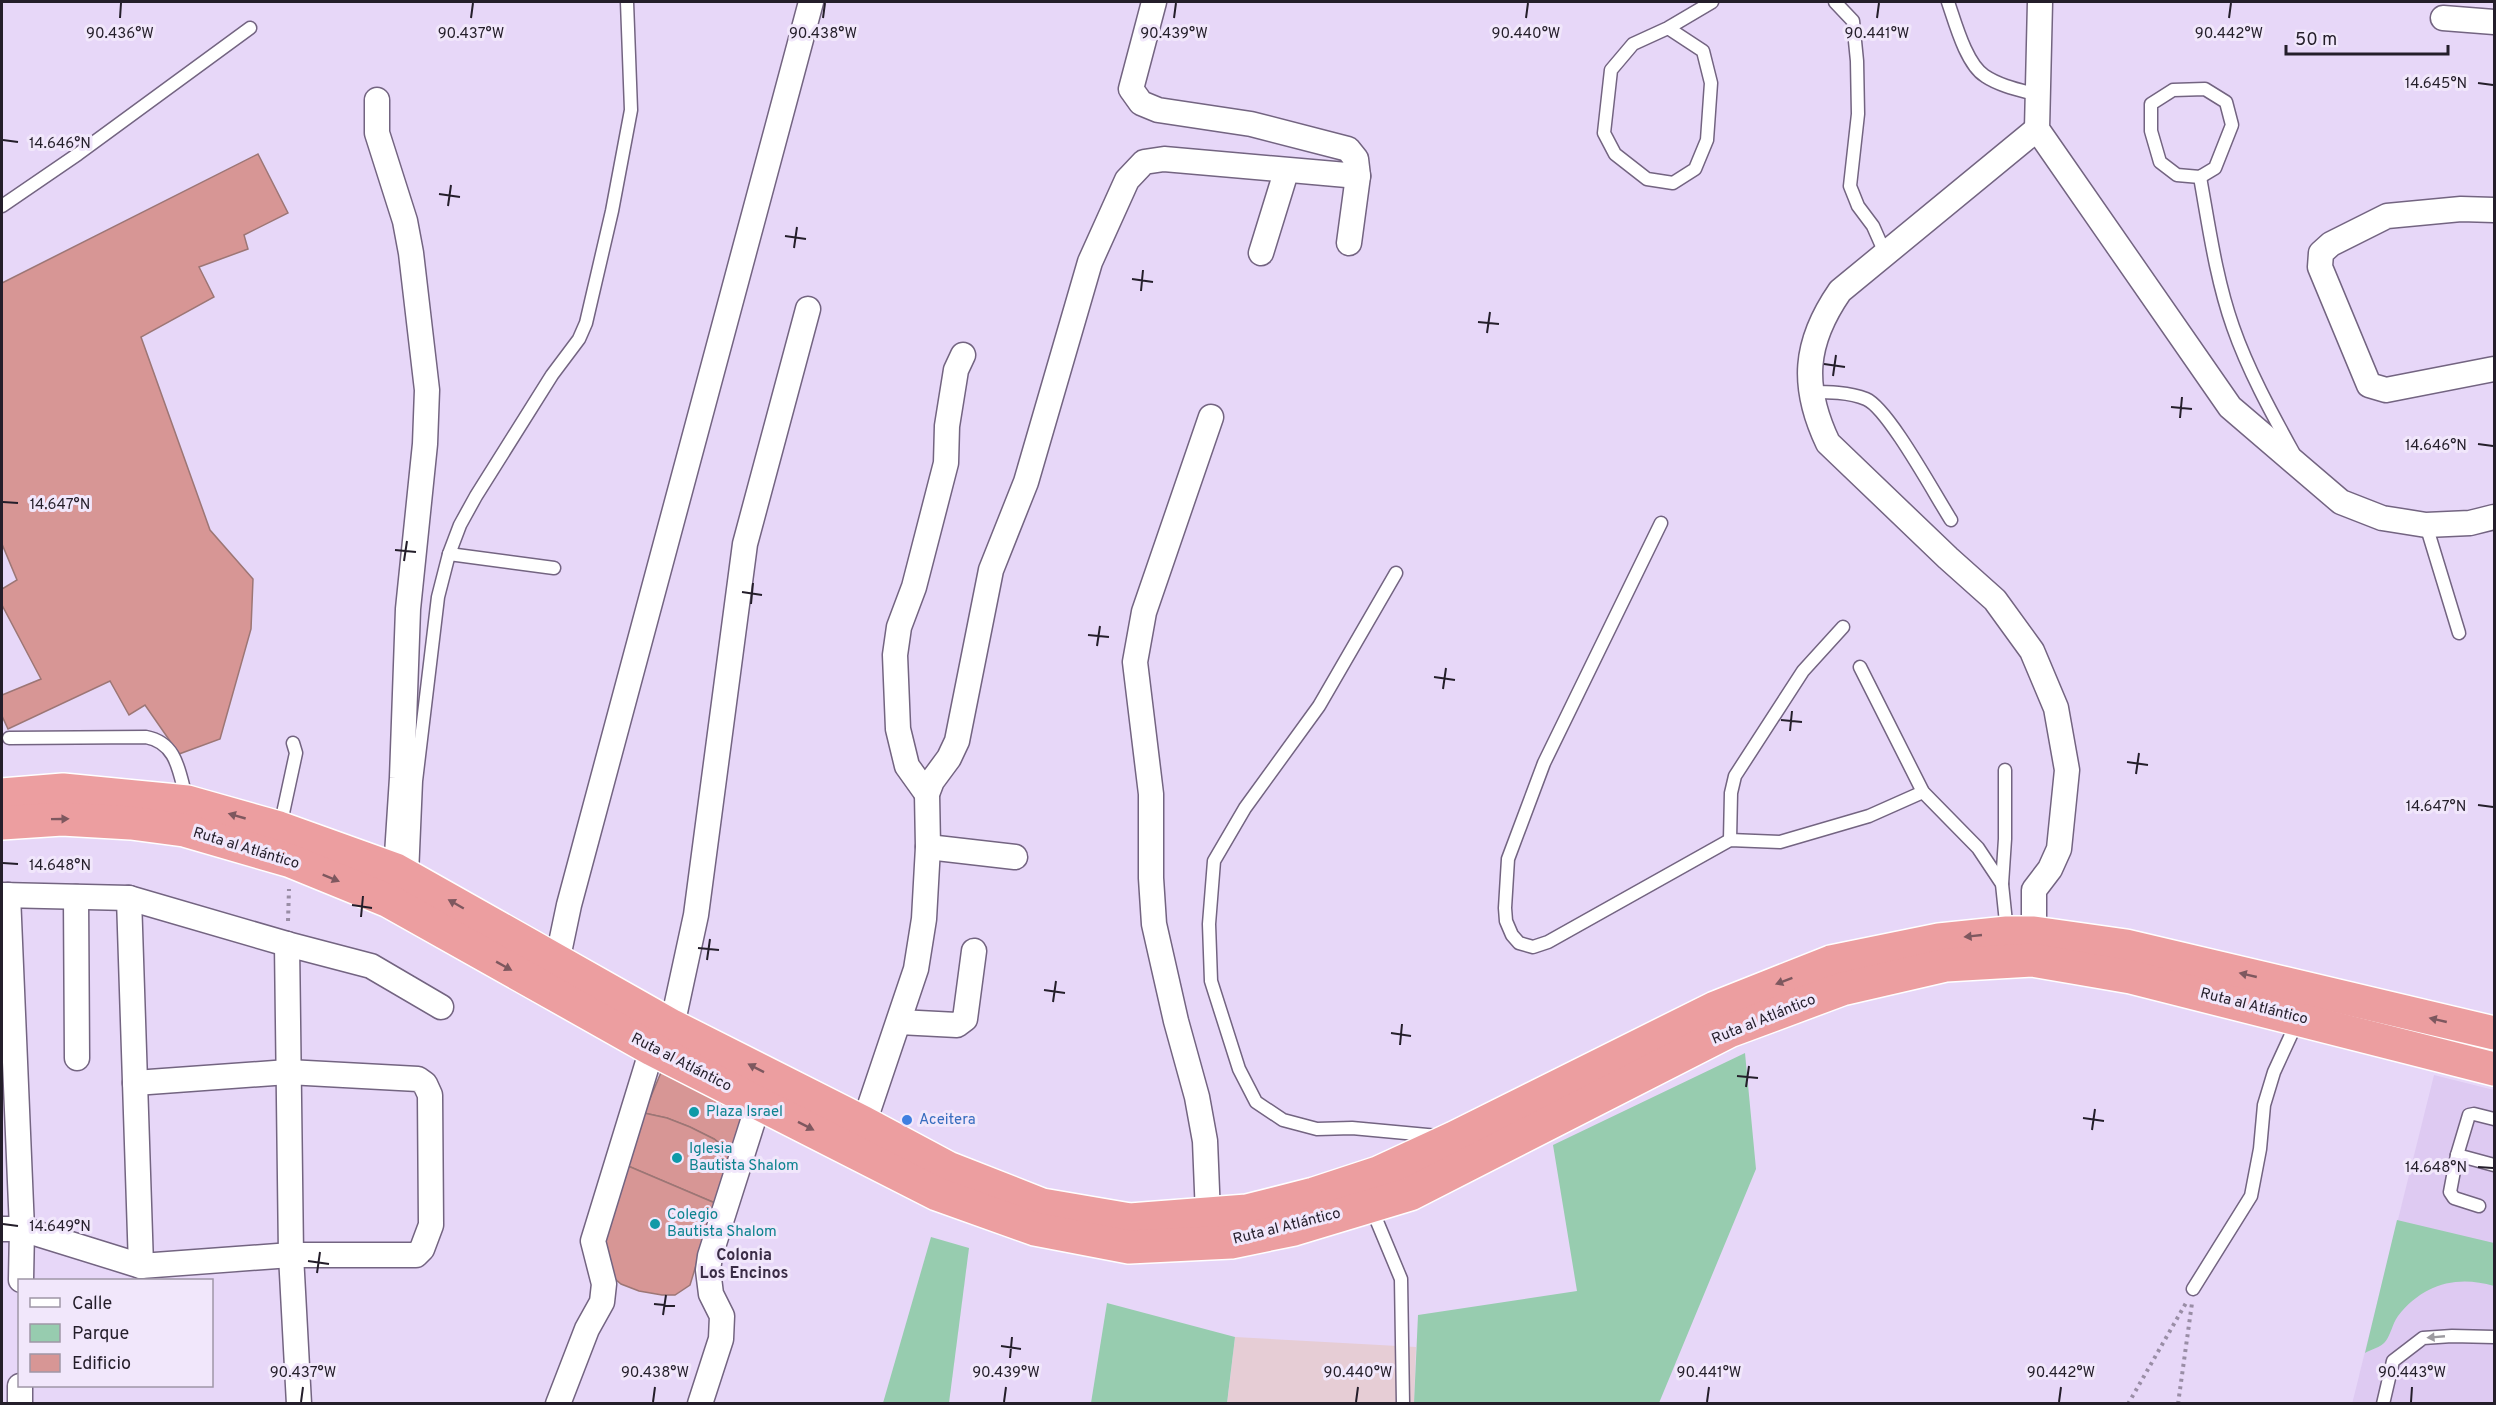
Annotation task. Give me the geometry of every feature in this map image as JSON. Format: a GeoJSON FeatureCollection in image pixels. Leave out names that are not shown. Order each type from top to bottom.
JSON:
{"type":"FeatureCollection","features":[{"type":"Feature","properties":{"kind":"highway","name":"Ruta al Atlántico"},"geometry":{"type":"LineString","coordinates":[[2,795],[63,790],[187,802],[279,828],[404,875],[557,962],[662,1037],[759,1102],[937,1194],[1035,1229],[1128,1247],[1231,1242],[1294,1229],[1410,1194],[1729,1031],[1842,989],[1946,965],[2032,960],[2131,976],[2494,1069]]}},
{"type":"Feature","properties":{"kind":"highway","name":"Ruta al Atlántico"},"geometry":{"type":"LineString","coordinates":[[2,823],[62,819],[184,830],[291,861],[389,901],[662,1037],[864,1123],[948,1168],[1042,1205],[1130,1220],[1246,1211],[1314,1194],[1378,1173],[1454,1138],[1715,1008],[1831,963],[1939,940],[2021,933],[2126,946],[2494,1034]]}},
{"type":"Feature","properties":{"kind":"street"},"geometry":{"type":"LineString","coordinates":[[557,962],[569,905],[812,2]]}},
{"type":"Feature","properties":{"kind":"street"},"geometry":{"type":"LineString","coordinates":[[1154,2],[1131,89],[1141,103],[1158,110],[1251,124],[1348,148],[1356,159],[1358,177],[1349,243]]}},
{"type":"Feature","properties":{"kind":"street"},"geometry":{"type":"LineString","coordinates":[[2040,2],[2037,129],[2230,407],[2341,502],[2382,518],[2426,525],[2470,523],[2494,517]]}},
{"type":"Feature","properties":{"kind":"street"},"geometry":{"type":"LineString","coordinates":[[2443,18],[2494,22]]}},
{"type":"Feature","properties":{"kind":"street"},"geometry":{"type":"LineString","coordinates":[[377,100],[376,133],[405,221],[411,253],[427,390],[425,444],[408,609],[402,778],[404,875]]}},
{"type":"Feature","properties":{"kind":"street"},"geometry":{"type":"LineString","coordinates":[[2021,933],[2034,890],[2050,869],[2060,849],[2067,770],[2056,708],[2032,651],[1995,600],[1828,443],[1817,418],[1810,392],[1809,365],[1815,338],[1825,313],[1840,291],[2037,129]]}},
{"type":"Feature","properties":{"kind":"street"},"geometry":{"type":"LineString","coordinates":[[864,1123],[916,969],[924,919],[928,847],[927,794],[932,781],[949,758],[957,741],[991,570],[1026,482],[1090,262],[1127,180],[1144,162],[1164,159],[1358,177]]}},
{"type":"Feature","properties":{"kind":"street"},"geometry":{"type":"LineString","coordinates":[[1261,253],[1286,172]]}},
{"type":"Feature","properties":{"kind":"street"},"geometry":{"type":"LineString","coordinates":[[2494,210],[2461,209],[2387,216],[2331,244],[2321,253],[2320,267],[2369,386],[2386,390],[2494,369]]}},
{"type":"Feature","properties":{"kind":"street"},"geometry":{"type":"LineString","coordinates":[[558,1404],[587,1329],[602,1302],[604,1284],[593,1241],[662,1037],[696,915],[745,544],[808,309]]}},
{"type":"Feature","properties":{"kind":"street"},"geometry":{"type":"LineString","coordinates":[[927,794],[907,766],[898,729],[895,655],[899,627],[914,587],[946,464],[947,426],[952,392],[956,370],[963,355]]}},
{"type":"Feature","properties":{"kind":"street"},"geometry":{"type":"LineString","coordinates":[[1208,1215],[1205,1141],[1197,1097],[1176,1022],[1154,924],[1151,878],[1151,794],[1135,662],[1144,612],[1211,417]]}},
{"type":"Feature","properties":{"kind":"street"},"geometry":{"type":"LineString","coordinates":[[928,847],[1015,857]]}},
{"type":"Feature","properties":{"kind":"street"},"geometry":{"type":"LineString","coordinates":[[21,1279],[12,1229],[5,895],[129,898],[371,966],[441,1007]]}},
{"type":"Feature","properties":{"kind":"street"},"geometry":{"type":"LineString","coordinates":[[76,897],[77,1058]]}},
{"type":"Feature","properties":{"kind":"street"},"geometry":{"type":"LineString","coordinates":[[129,898],[141,1266]]}},
{"type":"Feature","properties":{"kind":"street"},"geometry":{"type":"LineString","coordinates":[[287,944],[291,1255],[299,1404]]}},
{"type":"Feature","properties":{"kind":"street"},"geometry":{"type":"LineString","coordinates":[[899,1022],[957,1025],[965,1019],[974,951]]}},
{"type":"Feature","properties":{"kind":"street"},"geometry":{"type":"LineString","coordinates":[[12,1229],[141,1266],[291,1255],[416,1255],[422,1250],[431,1225],[430,1095],[425,1084],[418,1079],[288,1072],[135,1083]]}},
{"type":"Feature","properties":{"kind":"street"},"geometry":{"type":"LineString","coordinates":[[700,1404],[721,1339],[722,1316],[711,1294],[708,1270],[710,1256],[759,1102]]}},
{"type":"Feature","properties":{"kind":"street"},"geometry":{"type":"LineString","coordinates":[[20,1387],[20,1404]]}},
{"type":"Feature","properties":{"kind":"lane"},"geometry":{"type":"LineString","coordinates":[[404,875],[438,597],[449,554],[460,525],[476,496],[552,375],[579,339],[586,323],[612,211],[631,110],[627,2]]}},
{"type":"Feature","properties":{"kind":"lane"},"geometry":{"type":"LineString","coordinates":[[1668,28],[1702,51],[1711,82],[1707,140],[1695,169],[1673,183],[1647,179],[1615,154],[1605,133],[1611,70],[1633,44],[1668,28],[1712,2]]}},
{"type":"Feature","properties":{"kind":"lane"},"geometry":{"type":"LineString","coordinates":[[1835,2],[1853,21],[1857,61],[1858,114],[1850,186],[1858,207],[1873,226],[1885,254]]}},
{"type":"Feature","properties":{"kind":"lane"},"geometry":{"type":"LineString","coordinates":[[1948,2],[1964,47],[1983,75],[2012,88],[2038,94]]}},
{"type":"Feature","properties":{"kind":"lane"},"geometry":{"type":"LineString","coordinates":[[2,206],[78,154],[250,28]]}},
{"type":"Feature","properties":{"kind":"lane"},"geometry":{"type":"LineString","coordinates":[[2205,89],[2226,102],[2232,124],[2215,168],[2200,177],[2177,175],[2160,162],[2151,131],[2151,105],[2173,90],[2205,89]]}},
{"type":"Feature","properties":{"kind":"lane"},"geometry":{"type":"LineString","coordinates":[[2200,177],[2215,257],[2233,327],[2269,408],[2304,471]]}},
{"type":"Feature","properties":{"kind":"lane"},"geometry":{"type":"LineString","coordinates":[[1810,392],[1837,392],[1867,399],[1887,418],[1951,520]]}},
{"type":"Feature","properties":{"kind":"lane"},"geometry":{"type":"LineString","coordinates":[[1661,523],[1544,763],[1508,859],[1506,921],[1512,935],[1519,943],[1533,947],[1548,942],[1730,840],[1780,842],[1869,816],[1923,792]]}},
{"type":"Feature","properties":{"kind":"lane"},"geometry":{"type":"LineString","coordinates":[[2426,525],[2459,633]]}},
{"type":"Feature","properties":{"kind":"lane"},"geometry":{"type":"LineString","coordinates":[[449,554],[554,568]]}},
{"type":"Feature","properties":{"kind":"lane"},"geometry":{"type":"LineString","coordinates":[[1396,573],[1319,706],[1245,808],[1214,861],[1209,924],[1212,981],[1243,1077],[1256,1102],[1283,1120],[1317,1129],[1362,1129],[1454,1138]]}},
{"type":"Feature","properties":{"kind":"lane"},"geometry":{"type":"LineString","coordinates":[[1730,840],[1731,793],[1735,776],[1803,671],[1843,627]]}},
{"type":"Feature","properties":{"kind":"lane"},"geometry":{"type":"LineString","coordinates":[[1860,667],[1923,792],[1978,848],[2002,884],[2021,933]]}},
{"type":"Feature","properties":{"kind":"lane"},"geometry":{"type":"LineString","coordinates":[[9,738],[155,739],[174,754],[187,802]]}},
{"type":"Feature","properties":{"kind":"lane"},"geometry":{"type":"LineString","coordinates":[[279,828],[296,753],[293,743]]}},
{"type":"Feature","properties":{"kind":"lane"},"geometry":{"type":"LineString","coordinates":[[2002,884],[2005,839],[2005,770]]}},
{"type":"Feature","properties":{"kind":"lane"},"geometry":{"type":"LineString","coordinates":[[2193,1289],[2251,1196],[2260,1149],[2264,1104],[2274,1072],[2299,1018]]}},
{"type":"Feature","properties":{"kind":"lane"},"geometry":{"type":"LineString","coordinates":[[2479,1206],[2451,1196],[2457,1155],[2469,1115],[2494,1119]]}},
{"type":"Feature","properties":{"kind":"lane"},"geometry":{"type":"LineString","coordinates":[[2457,1155],[2494,1165]]}},
{"type":"Feature","properties":{"kind":"lane"},"geometry":{"type":"LineString","coordinates":[[1370,1205],[1401,1279],[1403,1404]]}},
{"type":"Feature","properties":{"kind":"lane"},"geometry":{"type":"LineString","coordinates":[[2383,1404],[2393,1361],[2423,1338],[2494,1337]]}},
{"type":"Feature","properties":{"kind":"path"},"geometry":{"type":"LineString","coordinates":[[287,944],[291,861]]}},
{"type":"Feature","properties":{"kind":"path"},"geometry":{"type":"LineString","coordinates":[[2128,1404],[2193,1289]]}},
{"type":"Feature","properties":{"kind":"path"},"geometry":{"type":"LineString","coordinates":[[2178,1404],[2193,1289]]}},
{"type":"Feature","properties":{"kind":"shaded area"},"geometry":{"type":"Polygon","coordinates":[[[2434,1075],[2494,1090],[2494,1403],[2352,1404],[2434,1075]]]}},
{"type":"Feature","properties":{"kind":"shaded area"},"geometry":{"type":"Polygon","coordinates":[[[1235,1337],[1416,1347],[1414,1403],[1227,1404],[1235,1337]]]}},
{"type":"Feature","properties":{"kind":"green space"},"geometry":{"type":"Polygon","coordinates":[[[1745,1053],[1756,1169],[1659,1403],[1414,1403],[1418,1315],[1577,1291],[1553,1145],[1745,1053]]]}},
{"type":"Feature","properties":{"kind":"green space"},"geometry":{"type":"Polygon","coordinates":[[[2397,1220],[2494,1243],[2494,1286],[2454,1282],[2418,1296],[2398,1316],[2383,1344],[2365,1353],[2397,1220]]]}},
{"type":"Feature","properties":{"kind":"green space"},"geometry":{"type":"Polygon","coordinates":[[[931,1237],[969,1248],[949,1403],[883,1403],[931,1237]]]}},
{"type":"Feature","properties":{"kind":"green space"},"geometry":{"type":"Polygon","coordinates":[[[1107,1303],[1235,1337],[1227,1403],[1091,1403],[1107,1303]]]}},
{"type":"Feature","properties":{"kind":"building"},"geometry":{"type":"Polygon","coordinates":[[[258,154],[288,213],[244,235],[248,249],[199,267],[214,297],[141,337],[210,530],[253,579],[251,629],[220,739],[179,754],[145,705],[129,715],[110,681],[8,729],[2,716],[2,695],[41,679],[2,605],[2,589],[17,580],[2,544],[2,283],[258,154]]]}},
{"type":"Feature","properties":{"kind":"building","name":"Plaza Israel"},"geometry":{"type":"Polygon","coordinates":[[[662,1070],[744,1111],[732,1153],[714,1139],[690,1127],[667,1118],[644,1113],[662,1070]]]}},
{"type":"Feature","properties":{"kind":"building","name":"Iglesia Bautista Shalom"},"geometry":{"type":"Polygon","coordinates":[[[644,1113],[667,1118],[690,1127],[714,1139],[732,1153],[715,1203],[621,1163],[644,1113]]]}},
{"type":"Feature","properties":{"kind":"building","name":"Colegio Bautista Shalom"},"geometry":{"type":"Polygon","coordinates":[[[621,1163],[715,1203],[690,1285],[675,1295],[639,1291],[621,1284],[614,1278],[599,1231],[621,1163]]]}},
{"type":"Feature","properties":{"kind":"place","name":"Plaza Israel"},"geometry":{"type":"Point","coordinates":[694,1112]}},
{"type":"Feature","properties":{"kind":"place","name":"Aceitera"},"geometry":{"type":"Point","coordinates":[907,1120]}},
{"type":"Feature","properties":{"kind":"place","name":"Iglesia Bautista Shalom"},"geometry":{"type":"Point","coordinates":[677,1158]}},
{"type":"Feature","properties":{"kind":"place","name":"Colegio Bautista Shalom"},"geometry":{"type":"Point","coordinates":[655,1224]}},
{"type":"Feature","properties":{"kind":"district","name":"Colonia Los Encinos"},"geometry":{"type":"Point","coordinates":[744,1265]}}]}
